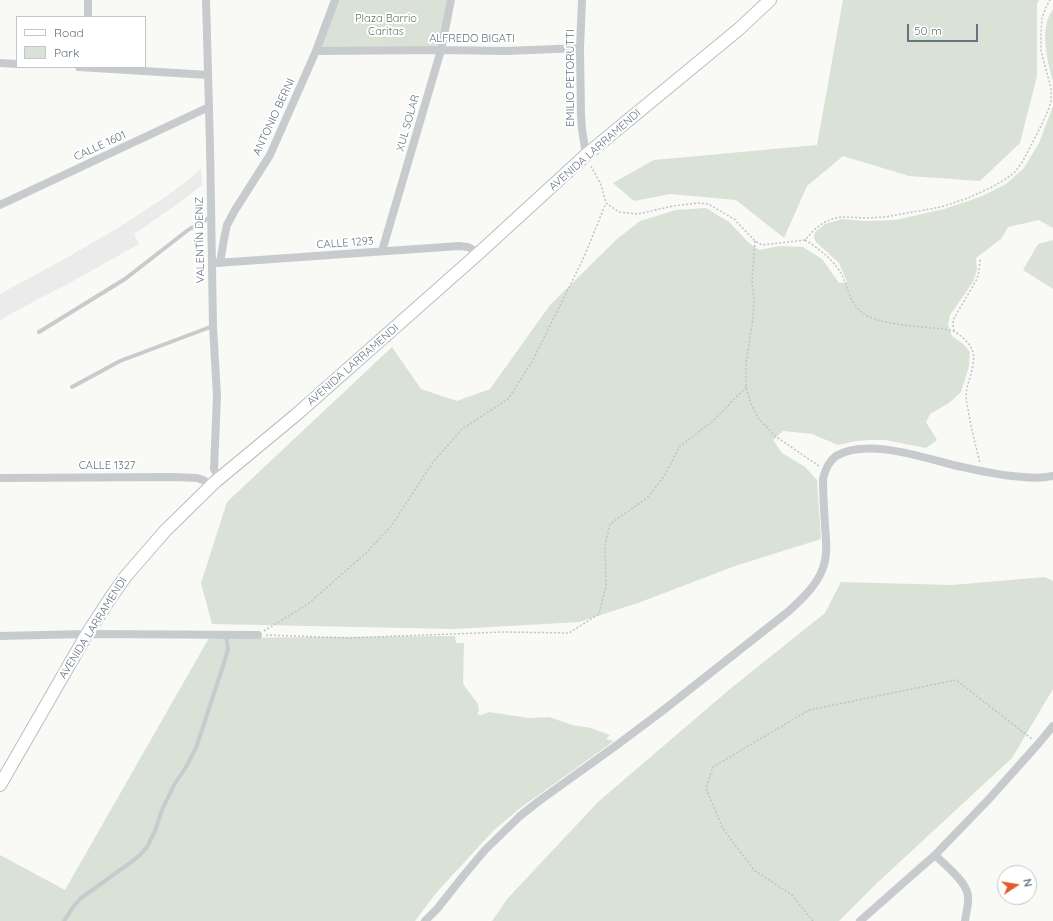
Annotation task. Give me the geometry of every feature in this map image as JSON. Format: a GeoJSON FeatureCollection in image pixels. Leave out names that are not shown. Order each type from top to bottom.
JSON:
{"type":"FeatureCollection","features":[{"type":"Feature","properties":{"kind":"main road","name":"AVENIDA LARRAMENDI"},"geometry":{"type":"LineString","coordinates":[[0,785],[87,634],[126,576],[165,531],[215,483],[298,414],[479,253],[586,155],[734,33],[770,0]]}},
{"type":"Feature","properties":{"kind":"street"},"geometry":{"type":"LineString","coordinates":[[88,0],[88,16]]}},
{"type":"Feature","properties":{"kind":"street","name":"VALENTÍN DENIZ"},"geometry":{"type":"LineString","coordinates":[[206,0],[213,326],[217,396],[214,469],[215,483]]}},
{"type":"Feature","properties":{"kind":"street","name":"ANTONIO BERNI"},"geometry":{"type":"LineString","coordinates":[[220,263],[227,225],[270,155],[316,51],[335,0]]}},
{"type":"Feature","properties":{"kind":"street","name":"XUL SOLAR"},"geometry":{"type":"LineString","coordinates":[[382,251],[441,50],[451,0]]}},
{"type":"Feature","properties":{"kind":"street","name":"EMILIO PETORUTTI"},"geometry":{"type":"LineString","coordinates":[[582,0],[580,48],[582,129],[586,155]]}},
{"type":"Feature","properties":{"kind":"street","name":"ALFREDO BIGATI"},"geometry":{"type":"LineString","coordinates":[[316,51],[506,51],[580,48]]}},
{"type":"Feature","properties":{"kind":"street"},"geometry":{"type":"LineString","coordinates":[[0,63],[16,64]]}},
{"type":"Feature","properties":{"kind":"street"},"geometry":{"type":"LineString","coordinates":[[100,68],[208,76]]}},
{"type":"Feature","properties":{"kind":"street","name":"CALLE 1601"},"geometry":{"type":"LineString","coordinates":[[0,205],[209,107]]}},
{"type":"Feature","properties":{"kind":"street","name":"CALLE 1293"},"geometry":{"type":"LineString","coordinates":[[212,264],[459,246],[468,247],[479,253]]}},
{"type":"Feature","properties":{"kind":"street"},"geometry":{"type":"LineString","coordinates":[[425,921],[437,909],[485,850],[520,816],[661,712],[790,611],[804,596],[823,569],[827,548],[823,479],[825,470],[835,457],[858,450],[879,449],[896,451],[982,471],[1012,476],[1038,478],[1053,476]]}},
{"type":"Feature","properties":{"kind":"street","name":"CALLE 1327"},"geometry":{"type":"LineString","coordinates":[[0,478],[173,477],[197,478],[215,483]]}},
{"type":"Feature","properties":{"kind":"street"},"geometry":{"type":"LineString","coordinates":[[0,636],[87,634],[258,635]]}},
{"type":"Feature","properties":{"kind":"street"},"geometry":{"type":"LineString","coordinates":[[860,921],[934,854],[989,798],[1053,726]]}},
{"type":"Feature","properties":{"kind":"street"},"geometry":{"type":"LineString","coordinates":[[934,854],[965,885],[968,894],[965,921]]}},
{"type":"Feature","properties":{"kind":"street"},"geometry":{"type":"LineString","coordinates":[[433,921],[437,909]]}},
{"type":"Feature","properties":{"kind":"lane"},"geometry":{"type":"LineString","coordinates":[[39,332],[125,279],[188,230],[211,217]]}},
{"type":"Feature","properties":{"kind":"lane"},"geometry":{"type":"LineString","coordinates":[[72,387],[120,361],[213,326]]}},
{"type":"Feature","properties":{"kind":"lane"},"geometry":{"type":"LineString","coordinates":[[64,921],[81,898],[130,863],[147,847],[174,785],[196,748],[226,656],[228,648],[226,635]]}},
{"type":"Feature","properties":{"kind":"path"},"geometry":{"type":"LineString","coordinates":[[805,240],[818,226],[832,219],[841,217],[885,217],[941,207],[968,198],[992,187],[1015,172],[1039,130],[1051,101],[1051,88],[1041,51],[1042,18],[1050,0]]}},
{"type":"Feature","properties":{"kind":"path"},"geometry":{"type":"LineString","coordinates":[[258,635],[308,604],[366,553],[392,525],[433,462],[462,429],[508,399],[532,362],[581,264],[606,203],[601,185],[586,155]]}},
{"type":"Feature","properties":{"kind":"path"},"geometry":{"type":"LineString","coordinates":[[606,203],[619,212],[638,214],[673,206],[697,203],[708,204],[734,219],[762,245],[805,240],[820,250],[840,271],[854,304],[857,309],[866,315],[878,320],[894,323],[954,331],[972,348],[974,355],[966,394],[967,405],[982,471]]}},
{"type":"Feature","properties":{"kind":"path"},"geometry":{"type":"LineString","coordinates":[[755,240],[752,281],[754,298],[753,318],[746,363],[746,387],[758,418],[775,436],[825,470]]}},
{"type":"Feature","properties":{"kind":"path"},"geometry":{"type":"LineString","coordinates":[[954,331],[953,320],[977,278],[980,259]]}},
{"type":"Feature","properties":{"kind":"path"},"geometry":{"type":"LineString","coordinates":[[258,635],[350,638],[503,632],[569,632],[600,614],[606,586],[605,545],[610,524],[647,498],[663,478],[680,446],[714,421],[746,387]]}},
{"type":"Feature","properties":{"kind":"path"},"geometry":{"type":"LineString","coordinates":[[813,921],[792,895],[754,870],[722,829],[706,788],[713,766],[809,710],[956,680],[1039,743]]}},
{"type":"Feature","properties":{"kind":"shaded area"},"geometry":{"type":"Polygon","coordinates":[[[201,169],[202,185],[134,234],[139,244],[0,321],[0,294],[116,229],[161,200],[201,169]]]}},
{"type":"Feature","properties":{"kind":"green space","name":"Plaza Barrio Caritas"},"geometry":{"type":"Polygon","coordinates":[[[335,0],[451,0],[441,50],[316,51],[335,0]]]}},
{"type":"Feature","properties":{"kind":"green space"},"geometry":{"type":"Polygon","coordinates":[[[843,0],[1039,0],[1037,4],[1037,76],[1020,143],[980,181],[909,176],[843,156],[807,186],[784,238],[736,200],[670,194],[634,201],[613,183],[654,160],[817,145],[843,0]]]}},
{"type":"Feature","properties":{"kind":"green space"},"geometry":{"type":"Polygon","coordinates":[[[1053,9],[1053,82],[1046,52],[1045,36],[1047,21],[1053,9]]]}},
{"type":"Feature","properties":{"kind":"green space"},"geometry":{"type":"Polygon","coordinates":[[[1053,106],[1053,228],[1039,220],[1008,227],[1001,239],[976,258],[977,270],[973,282],[950,315],[948,325],[952,336],[963,344],[970,352],[969,366],[961,392],[949,403],[930,414],[926,422],[937,440],[926,448],[885,440],[856,441],[838,445],[812,434],[783,431],[773,440],[782,453],[805,467],[817,480],[821,539],[735,566],[638,603],[579,622],[455,629],[212,624],[201,583],[227,502],[392,347],[421,389],[457,401],[490,389],[550,305],[617,239],[640,221],[676,210],[706,208],[729,222],[748,242],[759,250],[780,246],[803,247],[822,259],[839,283],[847,282],[839,263],[816,242],[814,238],[815,232],[825,224],[842,219],[864,221],[896,220],[944,209],[980,197],[1006,184],[1024,168],[1039,143],[1053,106]]]}},
{"type":"Feature","properties":{"kind":"green space"},"geometry":{"type":"Polygon","coordinates":[[[1053,240],[1053,289],[1023,270],[1038,244],[1053,240]]]}},
{"type":"Feature","properties":{"kind":"green space"},"geometry":{"type":"Polygon","coordinates":[[[1045,577],[1053,581],[1053,689],[1012,758],[876,884],[839,921],[492,921],[508,898],[598,802],[730,689],[825,613],[841,582],[952,585],[1045,577]]]}},
{"type":"Feature","properties":{"kind":"green space"},"geometry":{"type":"Polygon","coordinates":[[[455,636],[456,643],[464,643],[463,684],[478,704],[479,711],[477,714],[481,715],[489,712],[529,718],[549,717],[572,725],[591,728],[610,735],[606,739],[614,741],[519,809],[493,831],[436,893],[415,921],[0,921],[0,855],[65,890],[209,638],[455,636]]]}}]}
